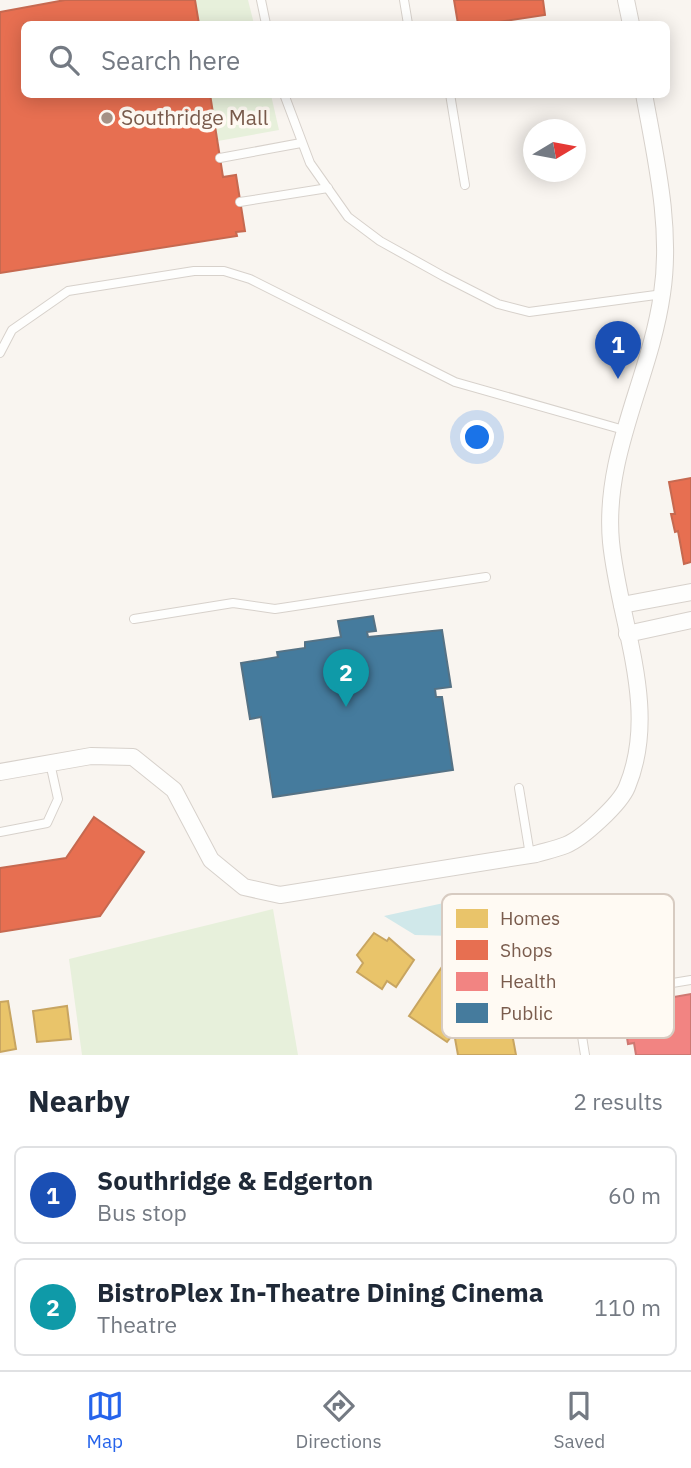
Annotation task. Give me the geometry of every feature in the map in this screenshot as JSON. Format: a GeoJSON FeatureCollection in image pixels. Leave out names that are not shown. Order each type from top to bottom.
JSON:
{"type":"FeatureCollection","features":[{"type":"Feature","properties":{"kind":"street"},"geometry":{"type":"LineString","coordinates":[[626,0],[630,21]]}},
{"type":"Feature","properties":{"kind":"street"},"geometry":{"type":"LineString","coordinates":[[0,772],[92,756],[133,757],[174,790],[211,860],[244,887],[280,895],[530,855],[568,844],[597,822],[626,790],[638,751],[642,715],[611,542],[610,494],[624,430],[663,293],[666,242],[663,209],[645,98]]}},
{"type":"Feature","properties":{"kind":"street"},"geometry":{"type":"LineString","coordinates":[[622,605],[691,592]]}},
{"type":"Feature","properties":{"kind":"street"},"geometry":{"type":"LineString","coordinates":[[627,634],[691,620]]}},
{"type":"Feature","properties":{"kind":"lane"},"geometry":{"type":"LineString","coordinates":[[261,0],[265,21]]}},
{"type":"Feature","properties":{"kind":"lane"},"geometry":{"type":"LineString","coordinates":[[404,0],[408,21]]}},
{"type":"Feature","properties":{"kind":"lane"},"geometry":{"type":"LineString","coordinates":[[285,98],[301,143],[348,217],[380,241],[498,304],[529,313],[663,293]]}},
{"type":"Feature","properties":{"kind":"lane"},"geometry":{"type":"LineString","coordinates":[[451,98],[466,185]]}},
{"type":"Feature","properties":{"kind":"lane"},"geometry":{"type":"LineString","coordinates":[[220,158],[301,143]]}},
{"type":"Feature","properties":{"kind":"lane"},"geometry":{"type":"LineString","coordinates":[[240,202],[328,188]]}},
{"type":"Feature","properties":{"kind":"lane"},"geometry":{"type":"LineString","coordinates":[[0,353],[12,330],[68,291],[194,271],[224,271],[250,279],[455,382],[624,430]]}},
{"type":"Feature","properties":{"kind":"lane"},"geometry":{"type":"LineString","coordinates":[[134,619],[233,603],[275,608],[486,577]]}},
{"type":"Feature","properties":{"kind":"lane"},"geometry":{"type":"LineString","coordinates":[[0,832],[47,823],[58,799],[50,763]]}},
{"type":"Feature","properties":{"kind":"lane"},"geometry":{"type":"LineString","coordinates":[[519,788],[530,855]]}},
{"type":"Feature","properties":{"kind":"green space"},"geometry":{"type":"Polygon","coordinates":[[[195,0],[248,0],[253,21],[198,21],[195,0]]]}},
{"type":"Feature","properties":{"kind":"green space"},"geometry":{"type":"Polygon","coordinates":[[[211,98],[272,98],[279,130],[218,141],[211,98]]]}},
{"type":"Feature","properties":{"kind":"green space"},"geometry":{"type":"Polygon","coordinates":[[[273,909],[298,1055],[82,1055],[69,959],[273,909]]]}},
{"type":"Feature","properties":{"kind":"water"},"geometry":{"type":"Polygon","coordinates":[[[442,903],[442,936],[415,935],[384,916],[442,903]]]}},
{"type":"Feature","properties":{"kind":"building: Homes"},"geometry":{"type":"Polygon","coordinates":[[[374,933],[387,941],[389,938],[414,960],[396,987],[387,981],[382,989],[357,972],[363,963],[357,955],[374,933]]]}},
{"type":"Feature","properties":{"kind":"building: Homes"},"geometry":{"type":"Polygon","coordinates":[[[442,967],[442,1038],[450,1038],[447,1042],[409,1016],[442,967]]]}},
{"type":"Feature","properties":{"kind":"building: Homes"},"geometry":{"type":"Polygon","coordinates":[[[8,1001],[16,1049],[0,1052],[0,1002],[8,1001]]]}},
{"type":"Feature","properties":{"kind":"building: Homes"},"geometry":{"type":"Polygon","coordinates":[[[67,1006],[71,1039],[37,1042],[33,1011],[67,1006]]]}},
{"type":"Feature","properties":{"kind":"building: Homes"},"geometry":{"type":"Polygon","coordinates":[[[455,1038],[513,1038],[516,1055],[458,1055],[455,1038]]]}},
{"type":"Feature","properties":{"kind":"building: Shops","name":"Southridge Mall"},"geometry":{"type":"Polygon","coordinates":[[[65,0],[195,0],[198,21],[21,21],[21,98],[211,98],[223,177],[236,175],[245,231],[236,232],[237,236],[0,273],[0,12],[65,0]]]}},
{"type":"Feature","properties":{"kind":"building: Shops"},"geometry":{"type":"Polygon","coordinates":[[[454,0],[543,0],[545,15],[505,21],[458,21],[454,0]]]}},
{"type":"Feature","properties":{"kind":"building: Shops"},"geometry":{"type":"Polygon","coordinates":[[[691,478],[691,562],[684,564],[678,531],[675,532],[671,514],[675,514],[669,482],[691,478]]]}},
{"type":"Feature","properties":{"kind":"building: Shops"},"geometry":{"type":"Polygon","coordinates":[[[94,817],[144,852],[100,916],[0,932],[0,868],[66,858],[94,817]]]}},
{"type":"Feature","properties":{"kind":"building: Health"},"geometry":{"type":"Polygon","coordinates":[[[691,994],[691,1055],[636,1055],[634,1043],[628,1044],[627,1038],[674,1038],[674,997],[691,994]]]}},
{"type":"Feature","properties":{"kind":"building: Public"},"geometry":{"type":"Polygon","coordinates":[[[373,616],[376,631],[367,632],[368,637],[442,630],[451,687],[435,689],[436,697],[442,697],[453,770],[273,797],[261,717],[250,719],[241,663],[278,657],[277,652],[305,648],[305,642],[341,637],[338,621],[373,616]]]}},
{"type":"Feature","properties":{"kind":"place","name":"Southridge Mall"},"geometry":{"type":"Point","coordinates":[107,118]}},
{"type":"Feature","properties":{"kind":"place","name":"Southridge & Edgerton"},"geometry":{"type":"Point","coordinates":[618,379]}},
{"type":"Feature","properties":{"kind":"place","name":"BistroPlex In-Theatre Dining Cinema"},"geometry":{"type":"Point","coordinates":[346,707]}}]}
